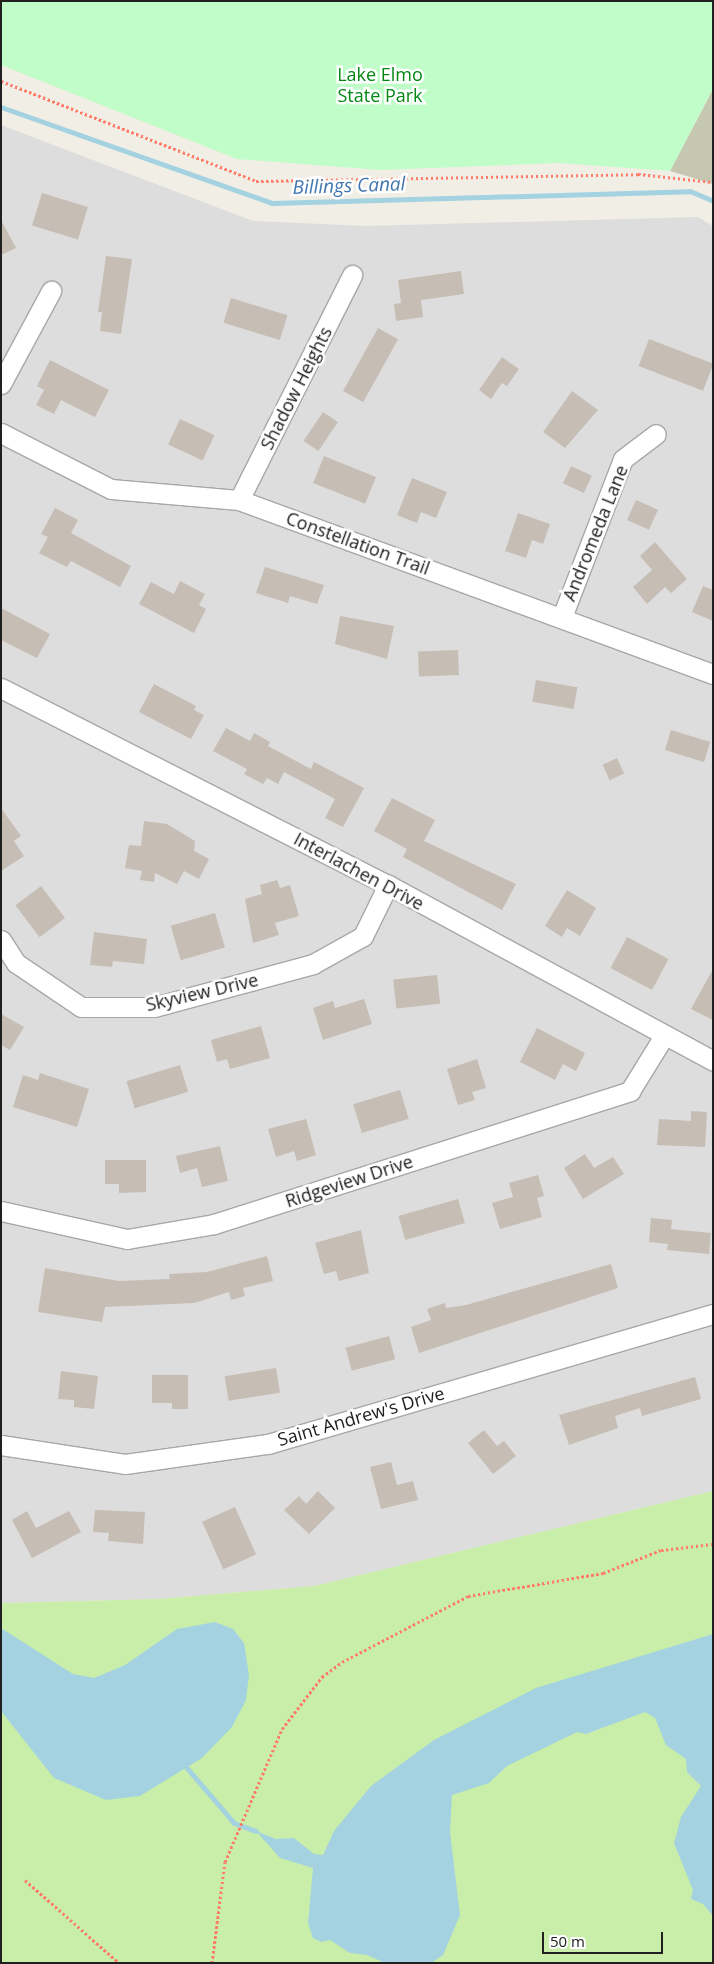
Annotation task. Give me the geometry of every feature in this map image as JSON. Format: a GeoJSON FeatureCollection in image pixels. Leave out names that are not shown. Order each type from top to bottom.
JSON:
{"type":"FeatureCollection","features":[{"type":"Feature","properties":{"kind":"street","name":"Shadow Heights"},"geometry":{"type":"LineString","coordinates":[[239,500],[352,275]]}},
{"type":"Feature","properties":{"kind":"street"},"geometry":{"type":"LineString","coordinates":[[1,384],[51,291]]}},
{"type":"Feature","properties":{"kind":"street","name":"Constellation Trail"},"geometry":{"type":"LineString","coordinates":[[1,433],[111,489],[239,500],[713,674]]}},
{"type":"Feature","properties":{"kind":"street","name":"Andromeda Lane"},"geometry":{"type":"LineString","coordinates":[[562,617],[623,459],[656,434]]}},
{"type":"Feature","properties":{"kind":"street","name":"Interlachen Drive"},"geometry":{"type":"LineString","coordinates":[[1,688],[388,885],[713,1061]]}},
{"type":"Feature","properties":{"kind":"street","name":"Skyview Drive"},"geometry":{"type":"LineString","coordinates":[[1,940],[16,963],[82,1007],[154,1007],[314,964],[363,936],[388,885]]}},
{"type":"Feature","properties":{"kind":"street","name":"Ridgeview Drive"},"geometry":{"type":"LineString","coordinates":[[1,1211],[127,1239],[214,1224],[630,1091],[664,1036]]}},
{"type":"Feature","properties":{"kind":"street","name":"Saint Andrew's Drive"},"geometry":{"type":"LineString","coordinates":[[1,1445],[125,1464],[268,1444],[713,1314]]}},
{"type":"Feature","properties":{"kind":"path"},"geometry":{"type":"LineString","coordinates":[[1,81],[256,181],[638,174],[713,182]]}},
{"type":"Feature","properties":{"kind":"path"},"geometry":{"type":"LineString","coordinates":[[212,1963],[222,1871],[242,1821],[291,1714],[313,1686],[342,1662],[468,1596],[603,1573],[656,1552],[713,1544]]}},
{"type":"Feature","properties":{"kind":"path"},"geometry":{"type":"LineString","coordinates":[[25,1880],[120,1963]]}},
{"type":"Feature","properties":{"kind":"shaded area"},"geometry":{"type":"Polygon","coordinates":[[[713,89],[713,184],[670,171],[713,89]]]}},
{"type":"Feature","properties":{"kind":"shaded area"},"geometry":{"type":"Polygon","coordinates":[[[1,125],[253,221],[366,226],[698,217],[713,226],[713,1491],[314,1586],[159,1599],[1,1603],[1,125]]]}},
{"type":"Feature","properties":{"kind":"green space","name":"Lake Elmo State Park"},"geometry":{"type":"Polygon","coordinates":[[[1,1],[713,1],[713,89],[670,171],[559,163],[380,170],[237,159],[1,65],[1,1]]]}},
{"type":"Feature","properties":{"kind":"green space"},"geometry":{"type":"Polygon","coordinates":[[[713,1491],[713,1963],[1,1963],[1,1603],[159,1599],[314,1586],[713,1491]]]}},
{"type":"Feature","properties":{"kind":"water"},"geometry":{"type":"Polygon","coordinates":[[[215,1622],[233,1629],[244,1643],[249,1675],[246,1700],[232,1727],[202,1758],[140,1796],[106,1800],[54,1778],[1,1711],[1,1628],[73,1674],[94,1678],[125,1665],[177,1629],[215,1622]]]}},
{"type":"Feature","properties":{"kind":"water"},"geometry":{"type":"Polygon","coordinates":[[[713,1634],[713,1916],[703,1904],[691,1899],[693,1890],[674,1843],[681,1817],[701,1786],[687,1772],[686,1759],[666,1745],[655,1718],[645,1712],[586,1734],[577,1732],[507,1766],[489,1783],[452,1795],[450,1832],[460,1915],[443,1955],[431,1963],[385,1963],[367,1955],[350,1953],[330,1940],[321,1942],[313,1938],[308,1923],[313,1868],[280,1858],[256,1831],[276,1839],[294,1838],[314,1854],[323,1855],[334,1831],[371,1786],[434,1740],[536,1688],[713,1634]]]}},
{"type":"Feature","properties":{"kind":"building"},"geometry":{"type":"Polygon","coordinates":[[[42,193],[88,207],[78,240],[32,226],[42,193]]]}},
{"type":"Feature","properties":{"kind":"building"},"geometry":{"type":"Polygon","coordinates":[[[1,220],[16,248],[1,255],[1,220]]]}},
{"type":"Feature","properties":{"kind":"building"},"geometry":{"type":"Polygon","coordinates":[[[106,256],[132,259],[121,334],[100,331],[102,312],[98,312],[106,256]]]}},
{"type":"Feature","properties":{"kind":"building"},"geometry":{"type":"Polygon","coordinates":[[[461,271],[464,294],[421,300],[423,317],[396,321],[394,304],[401,303],[398,280],[461,271]]]}},
{"type":"Feature","properties":{"kind":"building"},"geometry":{"type":"Polygon","coordinates":[[[231,298],[287,315],[280,340],[223,323],[231,298]]]}},
{"type":"Feature","properties":{"kind":"building"},"geometry":{"type":"Polygon","coordinates":[[[378,328],[398,339],[363,402],[343,391],[378,328]]]}},
{"type":"Feature","properties":{"kind":"building"},"geometry":{"type":"Polygon","coordinates":[[[649,339],[713,364],[703,391],[639,366],[649,339]]]}},
{"type":"Feature","properties":{"kind":"building"},"geometry":{"type":"Polygon","coordinates":[[[502,357],[519,369],[507,386],[502,383],[491,399],[479,390],[502,357]]]}},
{"type":"Feature","properties":{"kind":"building"},"geometry":{"type":"Polygon","coordinates":[[[50,360],[109,390],[95,417],[61,400],[54,414],[36,405],[44,390],[37,386],[50,360]]]}},
{"type":"Feature","properties":{"kind":"building"},"geometry":{"type":"Polygon","coordinates":[[[572,391],[598,410],[565,448],[543,432],[572,391]]]}},
{"type":"Feature","properties":{"kind":"building"},"geometry":{"type":"Polygon","coordinates":[[[323,412],[338,422],[318,451],[303,441],[323,412]]]}},
{"type":"Feature","properties":{"kind":"building"},"geometry":{"type":"Polygon","coordinates":[[[180,419],[214,435],[203,460],[168,444],[180,419]]]}},
{"type":"Feature","properties":{"kind":"building"},"geometry":{"type":"Polygon","coordinates":[[[324,456],[376,477],[365,504],[313,483],[324,456]]]}},
{"type":"Feature","properties":{"kind":"building"},"geometry":{"type":"Polygon","coordinates":[[[571,466],[592,476],[584,493],[563,483],[571,466]]]}},
{"type":"Feature","properties":{"kind":"building"},"geometry":{"type":"Polygon","coordinates":[[[412,478],[447,492],[436,518],[421,512],[417,523],[397,515],[412,478]]]}},
{"type":"Feature","properties":{"kind":"building"},"geometry":{"type":"Polygon","coordinates":[[[636,500],[658,510],[649,530],[627,520],[636,500]]]}},
{"type":"Feature","properties":{"kind":"building"},"geometry":{"type":"Polygon","coordinates":[[[55,508],[78,520],[71,533],[131,566],[120,587],[71,561],[67,567],[39,553],[48,537],[41,534],[55,508]]]}},
{"type":"Feature","properties":{"kind":"building"},"geometry":{"type":"Polygon","coordinates":[[[518,513],[550,524],[543,544],[532,540],[526,558],[505,551],[518,513]]]}},
{"type":"Feature","properties":{"kind":"building"},"geometry":{"type":"Polygon","coordinates":[[[655,542],[687,579],[671,593],[665,587],[647,604],[633,587],[652,570],[640,556],[655,542]]]}},
{"type":"Feature","properties":{"kind":"building"},"geometry":{"type":"Polygon","coordinates":[[[265,567],[324,585],[317,604],[290,596],[288,603],[256,593],[265,567]]]}},
{"type":"Feature","properties":{"kind":"building"},"geometry":{"type":"Polygon","coordinates":[[[180,581],[205,594],[199,605],[206,609],[194,633],[139,604],[151,582],[174,594],[180,581]]]}},
{"type":"Feature","properties":{"kind":"building"},"geometry":{"type":"Polygon","coordinates":[[[703,586],[713,590],[713,621],[692,612],[703,586]]]}},
{"type":"Feature","properties":{"kind":"building"},"geometry":{"type":"Polygon","coordinates":[[[1,608],[50,634],[37,658],[1,640],[1,608]]]}},
{"type":"Feature","properties":{"kind":"building"},"geometry":{"type":"Polygon","coordinates":[[[340,616],[394,626],[387,659],[335,644],[340,616]]]}},
{"type":"Feature","properties":{"kind":"building"},"geometry":{"type":"Polygon","coordinates":[[[458,650],[459,675],[419,676],[418,651],[458,650]]]}},
{"type":"Feature","properties":{"kind":"building"},"geometry":{"type":"Polygon","coordinates":[[[536,680],[577,687],[574,709],[532,702],[536,680]]]}},
{"type":"Feature","properties":{"kind":"building"},"geometry":{"type":"Polygon","coordinates":[[[154,684],[196,706],[194,710],[204,715],[191,739],[139,712],[154,684]]]}},
{"type":"Feature","properties":{"kind":"building"},"geometry":{"type":"Polygon","coordinates":[[[226,728],[250,741],[254,733],[270,742],[268,746],[311,769],[314,762],[364,788],[343,827],[325,818],[335,799],[284,772],[278,784],[267,778],[263,784],[244,774],[247,769],[213,751],[226,728]]]}},
{"type":"Feature","properties":{"kind":"building"},"geometry":{"type":"Polygon","coordinates":[[[671,730],[710,742],[704,762],[665,750],[671,730]]]}},
{"type":"Feature","properties":{"kind":"building"},"geometry":{"type":"Polygon","coordinates":[[[617,758],[624,773],[610,780],[602,765],[617,758]]]}},
{"type":"Feature","properties":{"kind":"building"},"geometry":{"type":"Polygon","coordinates":[[[392,798],[435,820],[424,841],[516,884],[502,910],[403,857],[407,849],[374,831],[392,798]]]}},
{"type":"Feature","properties":{"kind":"building"},"geometry":{"type":"Polygon","coordinates":[[[1,808],[21,836],[14,841],[24,856],[1,871],[1,808]]]}},
{"type":"Feature","properties":{"kind":"building"},"geometry":{"type":"Polygon","coordinates":[[[144,821],[167,824],[195,841],[194,851],[209,859],[199,879],[184,871],[177,884],[155,873],[154,882],[140,880],[142,871],[125,868],[129,845],[141,846],[144,821]]]}},
{"type":"Feature","properties":{"kind":"building"},"geometry":{"type":"Polygon","coordinates":[[[277,880],[280,888],[290,885],[299,916],[275,923],[279,935],[253,943],[245,899],[262,894],[260,885],[277,880]]]}},
{"type":"Feature","properties":{"kind":"building"},"geometry":{"type":"Polygon","coordinates":[[[41,886],[65,918],[40,937],[15,905],[41,886]]]}},
{"type":"Feature","properties":{"kind":"building"},"geometry":{"type":"Polygon","coordinates":[[[567,890],[596,908],[580,936],[567,928],[562,937],[545,926],[567,890]]]}},
{"type":"Feature","properties":{"kind":"building"},"geometry":{"type":"Polygon","coordinates":[[[215,913],[225,948],[181,960],[171,926],[215,913]]]}},
{"type":"Feature","properties":{"kind":"building"},"geometry":{"type":"Polygon","coordinates":[[[94,932],[147,939],[144,964],[113,961],[112,967],[90,965],[94,932]]]}},
{"type":"Feature","properties":{"kind":"building"},"geometry":{"type":"Polygon","coordinates":[[[627,937],[668,959],[652,990],[611,968],[627,937]]]}},
{"type":"Feature","properties":{"kind":"building"},"geometry":{"type":"Polygon","coordinates":[[[713,969],[713,1020],[691,1009],[713,969]]]}},
{"type":"Feature","properties":{"kind":"building"},"geometry":{"type":"Polygon","coordinates":[[[437,975],[440,1004],[396,1008],[393,980],[437,975]]]}},
{"type":"Feature","properties":{"kind":"building"},"geometry":{"type":"Polygon","coordinates":[[[364,999],[372,1024],[323,1040],[313,1008],[333,1001],[335,1008],[364,999]]]}},
{"type":"Feature","properties":{"kind":"building"},"geometry":{"type":"Polygon","coordinates":[[[1,1014],[24,1027],[10,1050],[1,1045],[1,1014]]]}},
{"type":"Feature","properties":{"kind":"building"},"geometry":{"type":"Polygon","coordinates":[[[261,1026],[270,1058],[230,1069],[227,1059],[217,1062],[211,1040],[261,1026]]]}},
{"type":"Feature","properties":{"kind":"building"},"geometry":{"type":"Polygon","coordinates":[[[537,1028],[585,1053],[576,1071],[563,1064],[555,1080],[520,1062],[537,1028]]]}},
{"type":"Feature","properties":{"kind":"building"},"geometry":{"type":"Polygon","coordinates":[[[477,1059],[486,1088],[472,1092],[475,1100],[458,1105],[447,1069],[477,1059]]]}},
{"type":"Feature","properties":{"kind":"building"},"geometry":{"type":"Polygon","coordinates":[[[180,1065],[188,1092],[135,1108],[126,1081],[180,1065]]]}},
{"type":"Feature","properties":{"kind":"building"},"geometry":{"type":"Polygon","coordinates":[[[40,1073],[89,1089],[77,1127],[13,1107],[23,1075],[38,1080],[40,1073]]]}},
{"type":"Feature","properties":{"kind":"building"},"geometry":{"type":"Polygon","coordinates":[[[400,1090],[409,1119],[362,1133],[353,1104],[400,1090]]]}},
{"type":"Feature","properties":{"kind":"building"},"geometry":{"type":"Polygon","coordinates":[[[691,1111],[707,1112],[705,1147],[657,1145],[659,1119],[691,1121],[691,1111]]]}},
{"type":"Feature","properties":{"kind":"building"},"geometry":{"type":"Polygon","coordinates":[[[306,1119],[316,1155],[297,1161],[294,1151],[276,1157],[268,1129],[306,1119]]]}},
{"type":"Feature","properties":{"kind":"building"},"geometry":{"type":"Polygon","coordinates":[[[220,1146],[228,1181],[202,1187],[197,1168],[180,1173],[176,1156],[220,1146]]]}},
{"type":"Feature","properties":{"kind":"building"},"geometry":{"type":"Polygon","coordinates":[[[585,1154],[594,1168],[613,1157],[624,1174],[583,1199],[564,1168],[585,1154]]]}},
{"type":"Feature","properties":{"kind":"building"},"geometry":{"type":"Polygon","coordinates":[[[105,1160],[146,1160],[146,1192],[119,1193],[119,1184],[105,1184],[105,1160]]]}},
{"type":"Feature","properties":{"kind":"building"},"geometry":{"type":"Polygon","coordinates":[[[538,1175],[544,1196],[537,1198],[542,1217],[500,1229],[492,1203],[513,1197],[509,1183],[538,1175]]]}},
{"type":"Feature","properties":{"kind":"building"},"geometry":{"type":"Polygon","coordinates":[[[458,1199],[465,1223],[405,1240],[398,1216],[458,1199]]]}},
{"type":"Feature","properties":{"kind":"building"},"geometry":{"type":"Polygon","coordinates":[[[651,1218],[672,1220],[671,1229],[711,1233],[709,1254],[667,1250],[668,1244],[649,1242],[651,1218]]]}},
{"type":"Feature","properties":{"kind":"building"},"geometry":{"type":"Polygon","coordinates":[[[361,1230],[369,1273],[339,1281],[336,1271],[324,1274],[315,1243],[361,1230]]]}},
{"type":"Feature","properties":{"kind":"building"},"geometry":{"type":"Polygon","coordinates":[[[267,1256],[273,1281],[243,1288],[245,1296],[231,1300],[229,1292],[194,1303],[105,1307],[102,1322],[38,1312],[45,1268],[119,1281],[170,1279],[169,1274],[207,1272],[267,1256]]]}},
{"type":"Feature","properties":{"kind":"building"},"geometry":{"type":"Polygon","coordinates":[[[611,1264],[618,1288],[419,1353],[411,1327],[431,1320],[427,1309],[445,1303],[446,1308],[466,1305],[611,1264]]]}},
{"type":"Feature","properties":{"kind":"building"},"geometry":{"type":"Polygon","coordinates":[[[389,1336],[395,1359],[352,1371],[346,1348],[389,1336]]]}},
{"type":"Feature","properties":{"kind":"building"},"geometry":{"type":"Polygon","coordinates":[[[276,1368],[280,1393],[229,1401],[225,1376],[276,1368]]]}},
{"type":"Feature","properties":{"kind":"building"},"geometry":{"type":"Polygon","coordinates":[[[61,1371],[98,1376],[94,1409],[74,1407],[74,1400],[58,1399],[61,1371]]]}},
{"type":"Feature","properties":{"kind":"building"},"geometry":{"type":"Polygon","coordinates":[[[152,1375],[188,1375],[188,1409],[172,1409],[172,1403],[152,1403],[152,1375]]]}},
{"type":"Feature","properties":{"kind":"building"},"geometry":{"type":"Polygon","coordinates":[[[695,1377],[701,1399],[642,1416],[640,1408],[615,1416],[618,1428],[569,1445],[559,1415],[695,1377]]]}},
{"type":"Feature","properties":{"kind":"building"},"geometry":{"type":"Polygon","coordinates":[[[484,1430],[497,1446],[504,1441],[516,1456],[493,1474],[468,1443],[484,1430]]]}},
{"type":"Feature","properties":{"kind":"building"},"geometry":{"type":"Polygon","coordinates":[[[391,1462],[397,1485],[413,1481],[418,1500],[381,1509],[370,1467],[391,1462]]]}},
{"type":"Feature","properties":{"kind":"building"},"geometry":{"type":"Polygon","coordinates":[[[318,1491],[335,1508],[309,1534],[284,1510],[299,1496],[306,1504],[318,1491]]]}},
{"type":"Feature","properties":{"kind":"building"},"geometry":{"type":"Polygon","coordinates":[[[235,1507],[256,1555],[223,1569],[202,1522],[235,1507]]]}},
{"type":"Feature","properties":{"kind":"building"},"geometry":{"type":"Polygon","coordinates":[[[95,1510],[145,1512],[143,1544],[108,1541],[109,1533],[93,1532],[95,1510]]]}},
{"type":"Feature","properties":{"kind":"building"},"geometry":{"type":"Polygon","coordinates":[[[27,1511],[36,1528],[69,1511],[81,1532],[32,1558],[12,1520],[27,1511]]]}},
{"type":"Feature","properties":{"kind":"waterway","name":"Billings Canal"},"geometry":{"type":"LineString","coordinates":[[1,107],[272,203],[690,191],[713,201]]}},
{"type":"Feature","properties":{"kind":"waterway"},"geometry":{"type":"LineString","coordinates":[[187,1768],[234,1823],[256,1831]]}}]}
